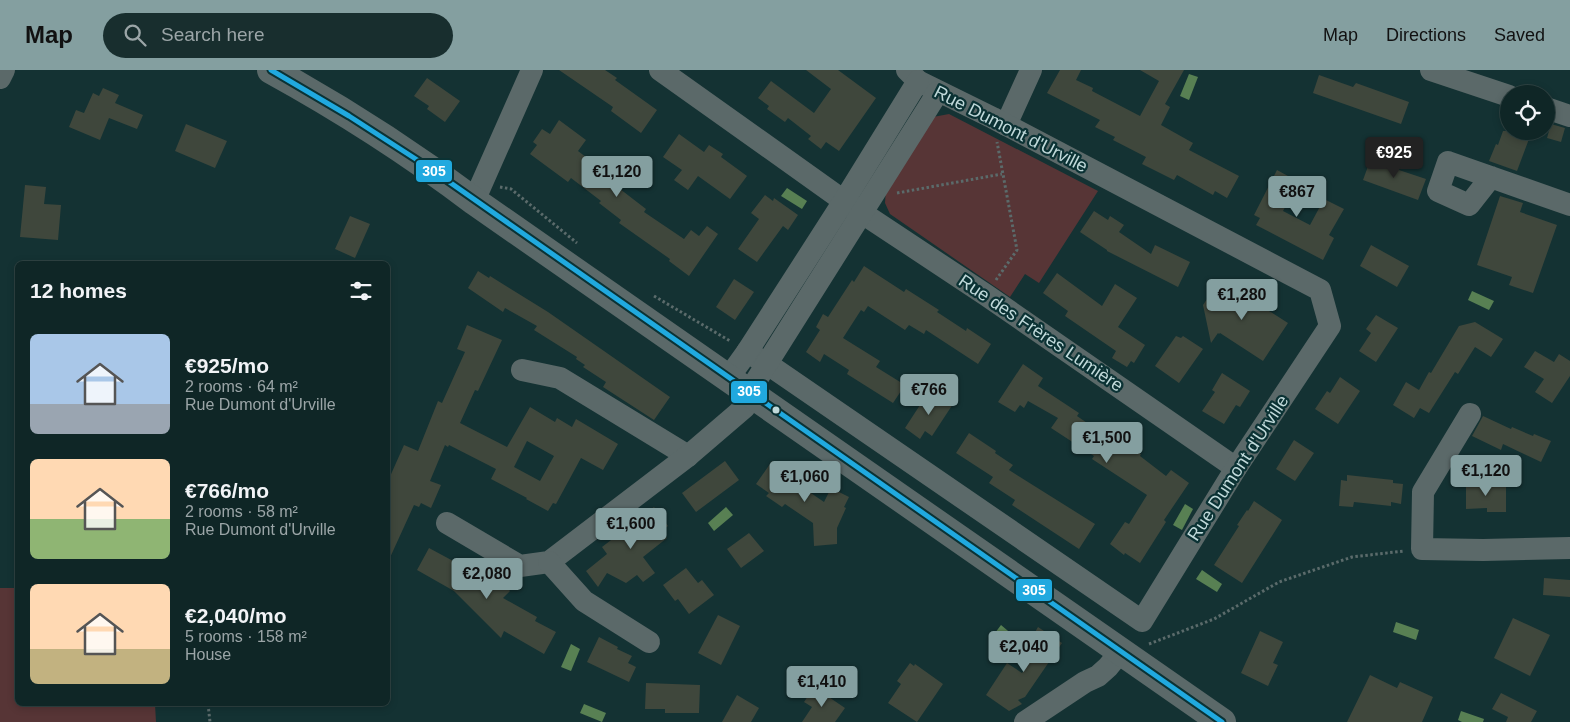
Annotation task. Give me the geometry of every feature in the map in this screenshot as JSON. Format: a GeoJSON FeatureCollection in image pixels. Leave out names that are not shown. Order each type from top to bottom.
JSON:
{"type":"FeatureCollection","features":[{"type":"Feature","properties":{"kind":"street"},"geometry":{"type":"LineString","coordinates":[[0,78],[4,70]]}},
{"type":"Feature","properties":{"kind":"street"},"geometry":{"type":"LineString","coordinates":[[270,70],[324,99],[427,166],[474,201],[1222,722]]}},
{"type":"Feature","properties":{"kind":"street"},"geometry":{"type":"LineString","coordinates":[[474,201],[532,70]]}},
{"type":"Feature","properties":{"kind":"street","name":"Rue des Frères Lumière"},"geometry":{"type":"LineString","coordinates":[[660,70],[859,204],[1236,468]]}},
{"type":"Feature","properties":{"kind":"street"},"geometry":{"type":"LineString","coordinates":[[999,122],[1031,70]]}},
{"type":"Feature","properties":{"kind":"street"},"geometry":{"type":"LineString","coordinates":[[1431,70],[1500,93]]}},
{"type":"Feature","properties":{"kind":"street"},"geometry":{"type":"LineString","coordinates":[[744,388],[766,363],[859,204],[913,76]]}},
{"type":"Feature","properties":{"kind":"street","name":"Rue Dumont d'Urville"},"geometry":{"type":"LineString","coordinates":[[747,352],[766,363],[1142,621],[1236,468],[1330,326],[1320,290],[938,92],[913,76]]}},
{"type":"Feature","properties":{"kind":"street"},"geometry":{"type":"LineString","coordinates":[[447,523],[520,566],[549,562],[688,456],[744,408],[747,352],[859,204],[938,92]]}},
{"type":"Feature","properties":{"kind":"street"},"geometry":{"type":"LineString","coordinates":[[1555,111],[1570,116]]}},
{"type":"Feature","properties":{"kind":"street"},"geometry":{"type":"LineString","coordinates":[[1491,177],[1570,205]]}},
{"type":"Feature","properties":{"kind":"street"},"geometry":{"type":"LineString","coordinates":[[522,370],[560,378],[688,456]]}},
{"type":"Feature","properties":{"kind":"street"},"geometry":{"type":"LineString","coordinates":[[1470,414],[1423,492],[1422,548],[1483,550],[1570,548]]}},
{"type":"Feature","properties":{"kind":"street"},"geometry":{"type":"LineString","coordinates":[[549,562],[584,601],[649,642]]}},
{"type":"Feature","properties":{"kind":"street"},"geometry":{"type":"LineString","coordinates":[[1025,722],[1085,682],[1098,676],[1121,651]]}},
{"type":"Feature","properties":{"kind":"path"},"geometry":{"type":"LineString","coordinates":[[986,294],[1017,250],[1002,174],[999,122]]}},
{"type":"Feature","properties":{"kind":"path"},"geometry":{"type":"LineString","coordinates":[[859,204],[1002,174]]}},
{"type":"Feature","properties":{"kind":"path"},"geometry":{"type":"LineString","coordinates":[[1121,651],[1153,643],[1214,619],[1279,582],[1343,560],[1352,557],[1422,548]]}},
{"type":"Feature","properties":{"kind":"path"},"geometry":{"type":"LineString","coordinates":[[208,706],[210,722]]}},
{"type":"Feature","properties":{"kind":"shaded area"},"geometry":{"type":"Polygon","coordinates":[[[1189,74],[1198,77],[1189,100],[1180,96],[1189,74]]]}},
{"type":"Feature","properties":{"kind":"shaded area"},"geometry":{"type":"Polygon","coordinates":[[[949,114],[1098,191],[1039,283],[1025,274],[1010,297],[890,214],[885,203],[886,188],[933,117],[949,114]]]}},
{"type":"Feature","properties":{"kind":"shaded area"},"geometry":{"type":"Polygon","coordinates":[[[787,188],[807,201],[802,209],[781,196],[787,188]]]}},
{"type":"Feature","properties":{"kind":"shaded area"},"geometry":{"type":"Polygon","coordinates":[[[1472,291],[1494,301],[1489,310],[1468,300],[1472,291]]]}},
{"type":"Feature","properties":{"kind":"shaded area"},"geometry":{"type":"Polygon","coordinates":[[[1185,504],[1193,509],[1182,530],[1173,525],[1185,504]]]}},
{"type":"Feature","properties":{"kind":"shaded area"},"geometry":{"type":"Polygon","coordinates":[[[726,507],[733,515],[714,531],[708,523],[726,507]]]}},
{"type":"Feature","properties":{"kind":"shaded area"},"geometry":{"type":"Polygon","coordinates":[[[1202,570],[1222,584],[1217,592],[1196,579],[1202,570]]]}},
{"type":"Feature","properties":{"kind":"shaded area"},"geometry":{"type":"Polygon","coordinates":[[[0,588],[15,588],[15,706],[155,706],[156,722],[0,722],[0,588]]]}},
{"type":"Feature","properties":{"kind":"shaded area"},"geometry":{"type":"Polygon","coordinates":[[[1396,622],[1419,630],[1416,640],[1393,632],[1396,622]]]}},
{"type":"Feature","properties":{"kind":"shaded area"},"geometry":{"type":"Polygon","coordinates":[[[1001,625],[1019,640],[1013,648],[995,633],[1001,625]]]}},
{"type":"Feature","properties":{"kind":"shaded area"},"geometry":{"type":"Polygon","coordinates":[[[571,644],[580,649],[571,671],[561,667],[571,644]]]}},
{"type":"Feature","properties":{"kind":"shaded area"},"geometry":{"type":"Polygon","coordinates":[[[584,704],[606,713],[602,722],[580,713],[584,704]]]}},
{"type":"Feature","properties":{"kind":"shaded area"},"geometry":{"type":"Polygon","coordinates":[[[1461,711],[1484,719],[1483,722],[1462,722],[1458,720],[1461,711]]]}},
{"type":"Feature","properties":{"kind":"building"},"geometry":{"type":"Polygon","coordinates":[[[559,70],[605,70],[617,78],[615,80],[657,110],[641,133],[611,111],[613,107],[559,70]]]}},
{"type":"Feature","properties":{"kind":"building"},"geometry":{"type":"Polygon","coordinates":[[[806,70],[838,70],[876,98],[839,151],[826,142],[821,149],[808,139],[811,136],[788,118],[785,122],[767,109],[769,106],[758,98],[771,81],[814,113],[831,89],[806,70]]]}},
{"type":"Feature","properties":{"kind":"building"},"geometry":{"type":"Polygon","coordinates":[[[1060,70],[1081,70],[1076,80],[1093,88],[1092,91],[1140,116],[1159,81],[1140,70],[1184,70],[1165,104],[1170,107],[1161,125],[1193,143],[1189,150],[1239,176],[1227,198],[1215,191],[1213,195],[1177,175],[1174,180],[1142,164],[1146,157],[1113,140],[1115,137],[1095,127],[1100,120],[1047,93],[1060,70]]]}},
{"type":"Feature","properties":{"kind":"building"},"geometry":{"type":"Polygon","coordinates":[[[1319,75],[1353,87],[1356,83],[1409,102],[1401,124],[1313,93],[1319,75]]]}},
{"type":"Feature","properties":{"kind":"building"},"geometry":{"type":"Polygon","coordinates":[[[427,78],[460,101],[445,122],[427,109],[429,106],[414,96],[427,78]]]}},
{"type":"Feature","properties":{"kind":"building"},"geometry":{"type":"Polygon","coordinates":[[[103,88],[119,95],[115,103],[143,115],[137,129],[109,118],[100,140],[69,127],[76,110],[84,113],[93,93],[99,96],[103,88]]]}},
{"type":"Feature","properties":{"kind":"building"},"geometry":{"type":"Polygon","coordinates":[[[559,120],[586,140],[578,151],[616,180],[614,182],[622,188],[620,189],[646,209],[644,212],[684,239],[691,230],[699,236],[707,226],[718,234],[689,276],[669,261],[670,259],[619,223],[621,220],[599,203],[601,201],[571,178],[568,182],[530,154],[537,145],[533,142],[542,129],[550,134],[559,120]]]}},
{"type":"Feature","properties":{"kind":"building"},"geometry":{"type":"Polygon","coordinates":[[[186,124],[227,141],[215,168],[175,151],[186,124]]]}},
{"type":"Feature","properties":{"kind":"building"},"geometry":{"type":"Polygon","coordinates":[[[1555,125],[1565,128],[1561,142],[1554,140],[1555,125]]]}},
{"type":"Feature","properties":{"kind":"building"},"geometry":{"type":"Polygon","coordinates":[[[679,134],[704,152],[709,145],[723,154],[721,157],[747,176],[730,199],[698,176],[688,190],[674,180],[682,170],[663,157],[679,134]]]}},
{"type":"Feature","properties":{"kind":"building"},"geometry":{"type":"Polygon","coordinates":[[[1500,139],[1529,140],[1517,171],[1489,161],[1496,144],[1498,145],[1500,139]]]}},
{"type":"Feature","properties":{"kind":"building"},"geometry":{"type":"Polygon","coordinates":[[[1371,158],[1426,179],[1418,200],[1363,180],[1371,158]]]}},
{"type":"Feature","properties":{"kind":"building"},"geometry":{"type":"Polygon","coordinates":[[[1277,170],[1299,182],[1283,211],[1310,225],[1324,199],[1344,209],[1329,235],[1334,238],[1323,260],[1256,225],[1260,218],[1254,215],[1277,170]]]}},
{"type":"Feature","properties":{"kind":"building"},"geometry":{"type":"Polygon","coordinates":[[[25,185],[46,187],[44,204],[61,205],[58,240],[20,237],[25,185]]]}},
{"type":"Feature","properties":{"kind":"building"},"geometry":{"type":"Polygon","coordinates":[[[765,195],[773,201],[774,198],[798,215],[788,230],[783,226],[757,262],[738,249],[759,219],[751,213],[765,195]]]}},
{"type":"Feature","properties":{"kind":"building"},"geometry":{"type":"Polygon","coordinates":[[[1500,196],[1523,203],[1520,212],[1557,225],[1533,293],[1509,285],[1512,277],[1477,265],[1500,196]]]}},
{"type":"Feature","properties":{"kind":"building"},"geometry":{"type":"Polygon","coordinates":[[[1094,211],[1108,220],[1110,216],[1124,225],[1119,232],[1151,254],[1155,245],[1190,262],[1178,287],[1107,251],[1080,232],[1094,211]]]}},
{"type":"Feature","properties":{"kind":"building"},"geometry":{"type":"Polygon","coordinates":[[[350,216],[370,224],[355,258],[335,249],[350,216]]]}},
{"type":"Feature","properties":{"kind":"building"},"geometry":{"type":"Polygon","coordinates":[[[1371,245],[1409,266],[1397,287],[1360,266],[1371,245]]]}},
{"type":"Feature","properties":{"kind":"building"},"geometry":{"type":"Polygon","coordinates":[[[864,266],[904,292],[906,289],[939,310],[937,312],[966,331],[967,328],[991,344],[978,364],[926,330],[924,334],[909,325],[905,330],[868,306],[864,312],[861,310],[843,338],[880,361],[876,367],[905,385],[893,403],[847,374],[849,370],[824,354],[820,362],[806,352],[820,330],[816,327],[823,314],[828,317],[852,280],[854,282],[864,266]]]}},
{"type":"Feature","properties":{"kind":"building"},"geometry":{"type":"Polygon","coordinates":[[[478,271],[489,278],[490,276],[548,312],[670,397],[654,420],[603,387],[606,382],[583,367],[585,365],[576,359],[577,357],[534,330],[537,326],[505,308],[503,312],[468,288],[478,271]]]}},
{"type":"Feature","properties":{"kind":"building"},"geometry":{"type":"Polygon","coordinates":[[[1057,273],[1102,306],[1115,284],[1137,298],[1118,327],[1145,345],[1134,363],[1131,361],[1127,367],[1112,358],[1116,351],[1065,316],[1068,311],[1043,293],[1057,273]]]}},
{"type":"Feature","properties":{"kind":"building"},"geometry":{"type":"Polygon","coordinates":[[[734,279],[754,292],[735,320],[716,307],[734,279]]]}},
{"type":"Feature","properties":{"kind":"building"},"geometry":{"type":"Polygon","coordinates":[[[1220,280],[1288,323],[1263,361],[1220,333],[1211,343],[1203,305],[1220,280]]]}},
{"type":"Feature","properties":{"kind":"building"},"geometry":{"type":"Polygon","coordinates":[[[1376,315],[1398,328],[1376,362],[1359,351],[1371,333],[1366,329],[1376,315]]]}},
{"type":"Feature","properties":{"kind":"building"},"geometry":{"type":"Polygon","coordinates":[[[1475,322],[1503,339],[1491,357],[1475,347],[1458,374],[1455,372],[1429,413],[1420,408],[1414,418],[1393,405],[1406,382],[1419,390],[1459,326],[1475,322]]]}},
{"type":"Feature","properties":{"kind":"building"},"geometry":{"type":"Polygon","coordinates":[[[467,325],[502,340],[478,391],[475,390],[460,423],[507,447],[530,407],[555,422],[557,418],[572,427],[576,419],[618,444],[603,470],[581,458],[556,504],[553,503],[548,511],[491,479],[496,469],[449,445],[448,447],[445,445],[430,481],[441,485],[431,508],[421,503],[419,507],[414,505],[390,558],[390,476],[404,445],[418,451],[438,401],[442,403],[465,352],[457,349],[467,325]],[[527,441],[514,467],[540,481],[554,456],[527,441]]]}},
{"type":"Feature","properties":{"kind":"building"},"geometry":{"type":"Polygon","coordinates":[[[1176,336],[1181,338],[1183,336],[1203,349],[1179,383],[1155,366],[1176,336]]]}},
{"type":"Feature","properties":{"kind":"building"},"geometry":{"type":"Polygon","coordinates":[[[1535,351],[1554,362],[1559,354],[1570,361],[1570,376],[1552,403],[1535,392],[1544,379],[1524,367],[1535,351]]]}},
{"type":"Feature","properties":{"kind":"building"},"geometry":{"type":"Polygon","coordinates":[[[1023,364],[1043,378],[1038,386],[1079,413],[1077,416],[1089,426],[1118,445],[1121,440],[1141,454],[1140,456],[1166,476],[1171,470],[1189,483],[1164,520],[1166,522],[1140,563],[1125,553],[1124,555],[1110,544],[1125,522],[1129,524],[1147,495],[1092,459],[1094,456],[1051,428],[1058,418],[1028,401],[1024,408],[1020,405],[1015,412],[998,402],[1023,364]]]}},
{"type":"Feature","properties":{"kind":"building"},"geometry":{"type":"Polygon","coordinates":[[[1222,373],[1250,391],[1240,407],[1236,405],[1224,424],[1202,411],[1215,392],[1212,390],[1222,373]]]}},
{"type":"Feature","properties":{"kind":"building"},"geometry":{"type":"Polygon","coordinates":[[[1340,377],[1360,391],[1338,424],[1315,409],[1327,391],[1330,393],[1340,377]]]}},
{"type":"Feature","properties":{"kind":"building"},"geometry":{"type":"Polygon","coordinates":[[[935,391],[953,404],[932,436],[925,431],[920,439],[905,428],[920,405],[924,408],[935,391]]]}},
{"type":"Feature","properties":{"kind":"building"},"geometry":{"type":"Polygon","coordinates":[[[1483,416],[1511,429],[1512,427],[1551,441],[1541,462],[1503,444],[1501,450],[1472,436],[1483,416]]]}},
{"type":"Feature","properties":{"kind":"building"},"geometry":{"type":"Polygon","coordinates":[[[969,433],[1013,465],[1009,470],[1095,524],[1079,549],[1012,505],[1015,500],[989,483],[993,477],[956,453],[969,433]]]}},
{"type":"Feature","properties":{"kind":"building"},"geometry":{"type":"Polygon","coordinates":[[[1294,440],[1314,453],[1295,481],[1276,469],[1294,440]]]}},
{"type":"Feature","properties":{"kind":"building"},"geometry":{"type":"Polygon","coordinates":[[[725,461],[739,480],[696,512],[682,493],[725,461]]]}},
{"type":"Feature","properties":{"kind":"building"},"geometry":{"type":"Polygon","coordinates":[[[772,461],[778,466],[780,463],[796,474],[792,480],[824,502],[831,488],[849,497],[837,528],[837,544],[814,546],[813,523],[785,504],[782,507],[766,496],[769,493],[756,484],[772,461]]]}},
{"type":"Feature","properties":{"kind":"building"},"geometry":{"type":"Polygon","coordinates":[[[1347,475],[1393,480],[1393,483],[1403,484],[1401,504],[1391,502],[1391,506],[1354,502],[1353,507],[1339,506],[1341,480],[1347,481],[1347,475]]]}},
{"type":"Feature","properties":{"kind":"building"},"geometry":{"type":"Polygon","coordinates":[[[1466,482],[1506,485],[1506,512],[1487,512],[1487,508],[1466,509],[1466,482]]]}},
{"type":"Feature","properties":{"kind":"building"},"geometry":{"type":"Polygon","coordinates":[[[1254,501],[1282,520],[1242,583],[1214,565],[1239,526],[1237,525],[1254,501]]]}},
{"type":"Feature","properties":{"kind":"building"},"geometry":{"type":"Polygon","coordinates":[[[654,507],[668,526],[661,531],[667,538],[643,557],[655,573],[643,582],[637,575],[626,583],[607,573],[598,587],[586,571],[607,554],[602,547],[654,507]]]}},
{"type":"Feature","properties":{"kind":"building"},"geometry":{"type":"Polygon","coordinates":[[[749,533],[764,551],[741,568],[727,549],[749,533]]]}},
{"type":"Feature","properties":{"kind":"building"},"geometry":{"type":"Polygon","coordinates":[[[429,548],[455,562],[457,560],[486,575],[490,571],[510,591],[503,598],[537,617],[535,621],[556,632],[544,654],[504,631],[501,638],[454,591],[417,570],[429,548]]]}},
{"type":"Feature","properties":{"kind":"building"},"geometry":{"type":"Polygon","coordinates":[[[686,568],[698,583],[702,580],[714,595],[689,614],[678,599],[675,601],[663,585],[686,568]]]}},
{"type":"Feature","properties":{"kind":"building"},"geometry":{"type":"Polygon","coordinates":[[[1544,578],[1570,580],[1570,597],[1543,595],[1544,578]]]}},
{"type":"Feature","properties":{"kind":"building"},"geometry":{"type":"Polygon","coordinates":[[[718,615],[740,626],[721,665],[698,653],[718,615]]]}},
{"type":"Feature","properties":{"kind":"building"},"geometry":{"type":"Polygon","coordinates":[[[1513,618],[1550,635],[1530,676],[1494,658],[1513,618]]]}},
{"type":"Feature","properties":{"kind":"building"},"geometry":{"type":"Polygon","coordinates":[[[1038,627],[1062,643],[1025,697],[1018,700],[1022,704],[1009,711],[986,695],[1007,663],[1022,673],[1040,647],[1030,641],[1038,627]]]}},
{"type":"Feature","properties":{"kind":"building"},"geometry":{"type":"Polygon","coordinates":[[[1260,631],[1283,642],[1273,663],[1278,665],[1268,686],[1241,673],[1260,631]]]}},
{"type":"Feature","properties":{"kind":"building"},"geometry":{"type":"Polygon","coordinates":[[[599,637],[632,656],[628,663],[636,667],[629,682],[587,662],[599,637]]]}},
{"type":"Feature","properties":{"kind":"building"},"geometry":{"type":"Polygon","coordinates":[[[910,663],[914,666],[915,664],[943,684],[917,722],[888,703],[901,684],[897,681],[910,663]]]}},
{"type":"Feature","properties":{"kind":"building"},"geometry":{"type":"Polygon","coordinates":[[[1370,675],[1397,688],[1400,682],[1433,697],[1422,722],[1347,722],[1370,675]]]}},
{"type":"Feature","properties":{"kind":"building"},"geometry":{"type":"Polygon","coordinates":[[[646,683],[700,685],[699,713],[665,713],[665,709],[645,709],[646,683]]]}},
{"type":"Feature","properties":{"kind":"building"},"geometry":{"type":"Polygon","coordinates":[[[814,687],[845,708],[835,722],[802,722],[812,707],[804,702],[814,687]]]}},
{"type":"Feature","properties":{"kind":"building"},"geometry":{"type":"Polygon","coordinates":[[[1501,693],[1537,711],[1531,722],[1506,722],[1508,717],[1492,709],[1501,693]]]}},
{"type":"Feature","properties":{"kind":"building"},"geometry":{"type":"Polygon","coordinates":[[[737,695],[759,708],[751,722],[722,722],[737,695]]]}},
{"type":"Feature","properties":{"kind":"transit line","name":"305"},"geometry":{"type":"LineString","coordinates":[[271,70],[349,116],[425,165],[1222,722]]}}]}
